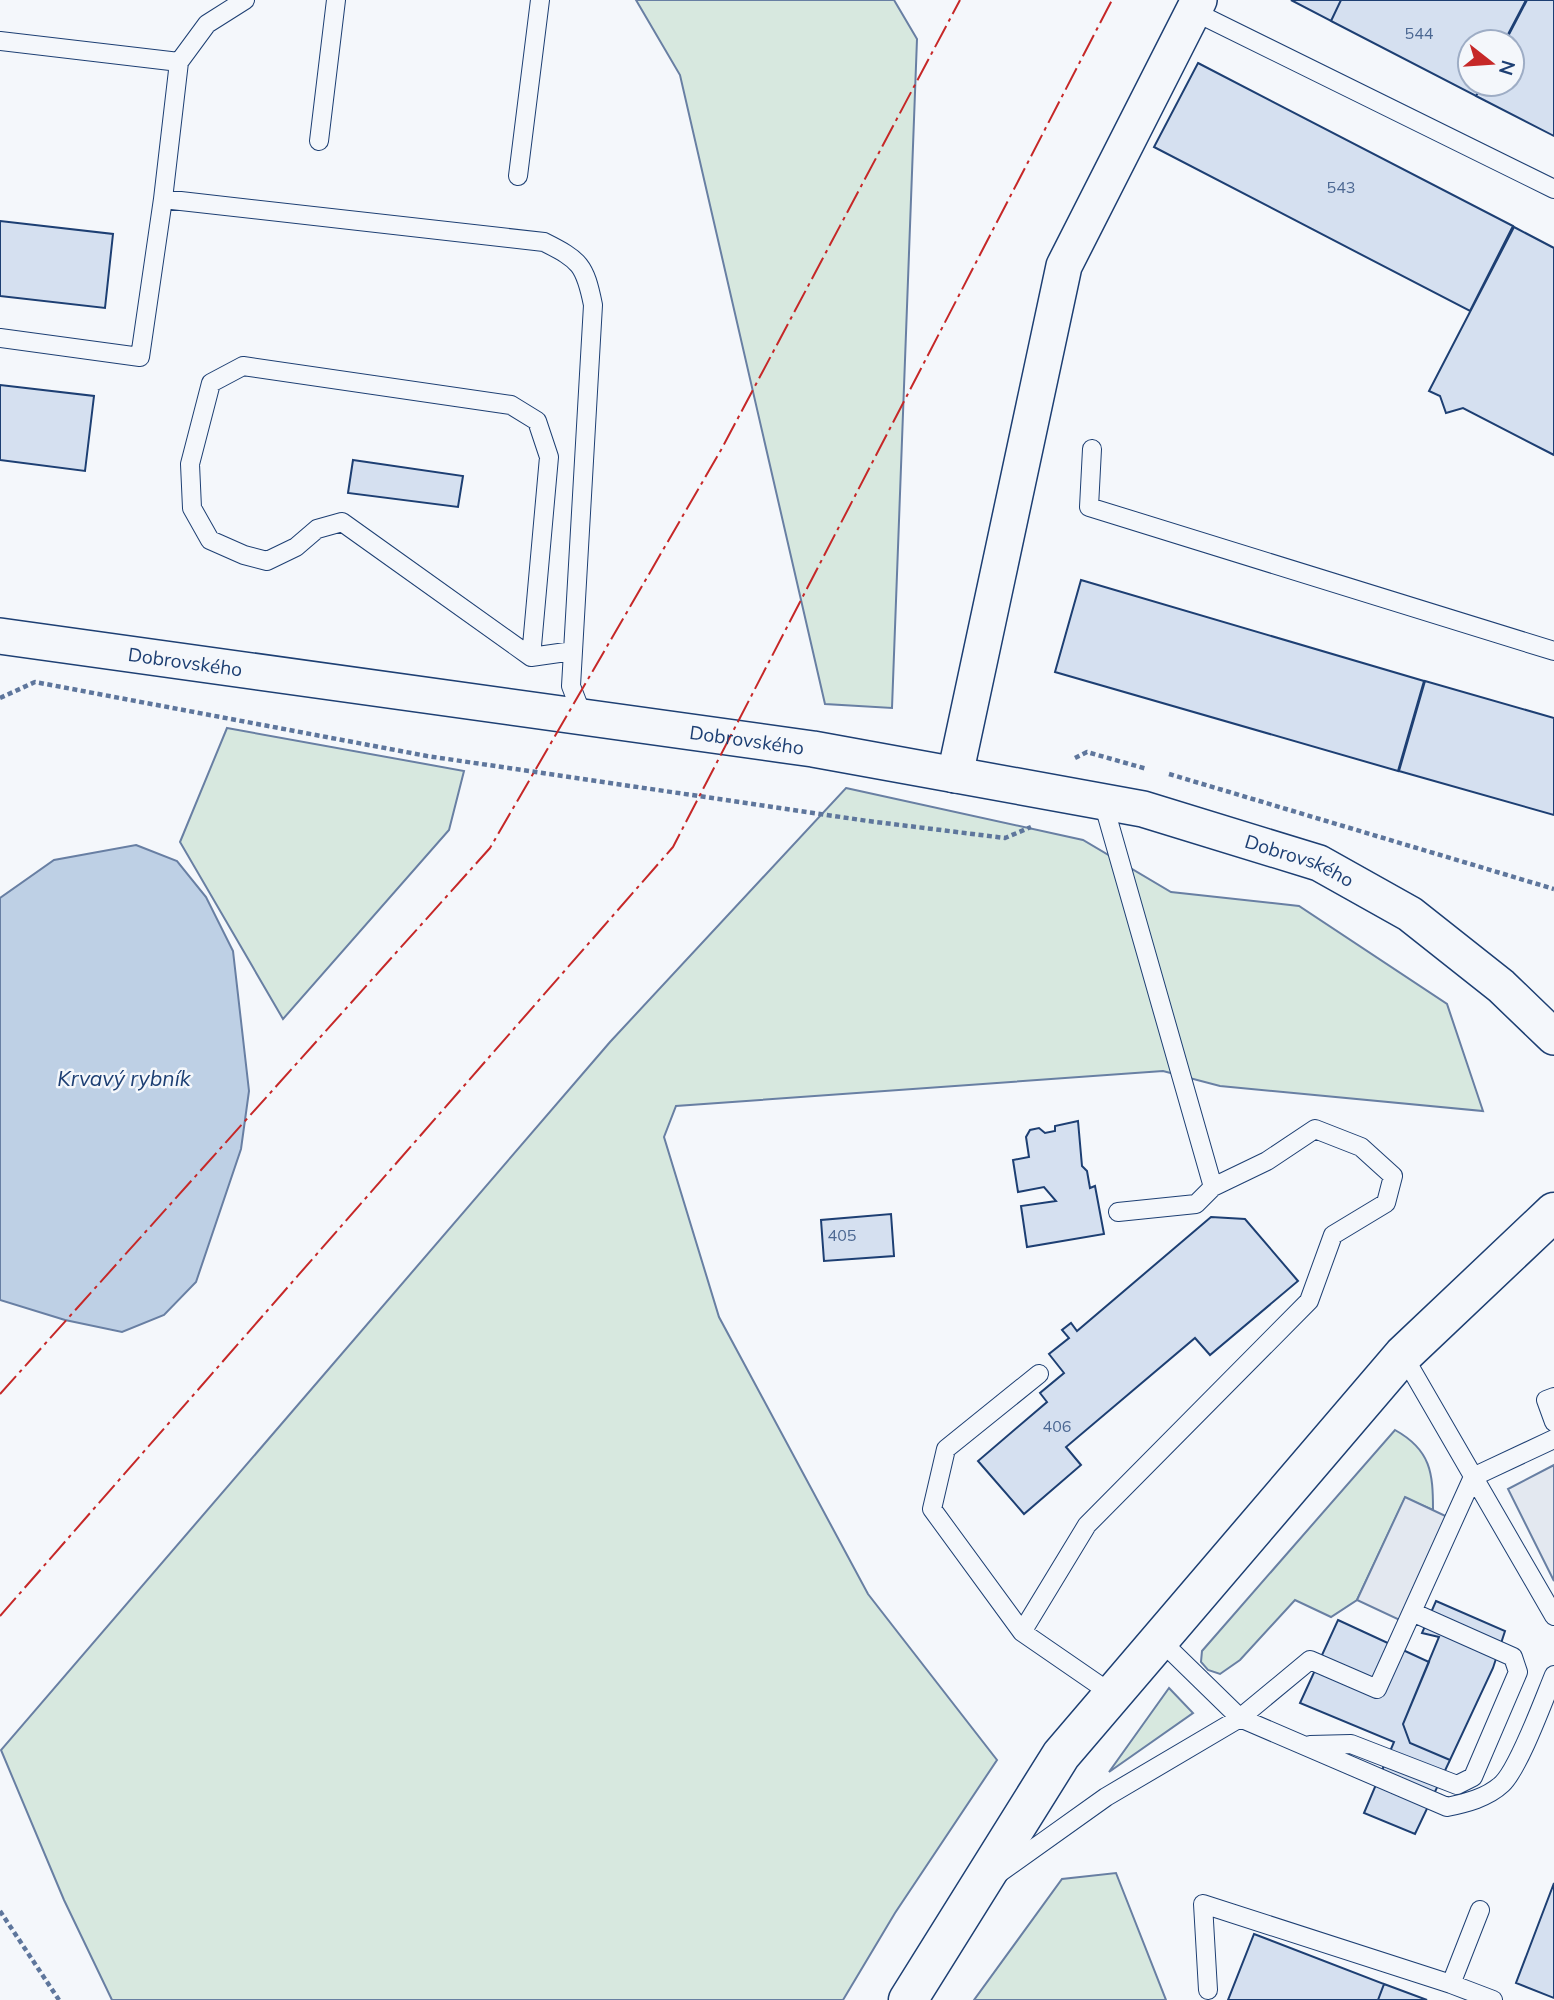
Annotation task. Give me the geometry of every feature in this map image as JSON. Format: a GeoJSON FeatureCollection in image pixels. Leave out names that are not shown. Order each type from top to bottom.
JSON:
{"type":"FeatureCollection","features":[{"type":"Feature","properties":{"kind":"main road"},"geometry":{"type":"LineString","coordinates":[[908,2000],[1061,1755],[1403,1355],[1554,1212]]}},
{"type":"Feature","properties":{"kind":"street"},"geometry":{"type":"LineString","coordinates":[[955,775],[1063,266],[1196,5]]}},
{"type":"Feature","properties":{"kind":"street","name":"Dobrovského"},"geometry":{"type":"LineString","coordinates":[[0,636],[813,749],[1143,809],[1320,863],[1410,914],[1501,986],[1554,1037]]}},
{"type":"Feature","properties":{"kind":"lane"},"geometry":{"type":"LineString","coordinates":[[0,338],[140,358],[179,62],[207,23],[245,0]]}},
{"type":"Feature","properties":{"kind":"lane"},"geometry":{"type":"LineString","coordinates":[[319,141],[336,0]]}},
{"type":"Feature","properties":{"kind":"lane"},"geometry":{"type":"LineString","coordinates":[[518,176],[540,0]]}},
{"type":"Feature","properties":{"kind":"lane"},"geometry":{"type":"LineString","coordinates":[[1196,5],[1554,189]]}},
{"type":"Feature","properties":{"kind":"lane"},"geometry":{"type":"LineString","coordinates":[[0,41],[179,62]]}},
{"type":"Feature","properties":{"kind":"lane"},"geometry":{"type":"LineString","coordinates":[[163,199],[544,242],[574,256],[587,273],[593,305],[571,687],[583,717]]}},
{"type":"Feature","properties":{"kind":"lane"},"geometry":{"type":"LineString","coordinates":[[531,657],[549,457],[537,421],[510,405],[243,366],[211,383],[190,464],[192,508],[210,540],[244,555],[267,561],[296,547],[317,529],[342,522],[531,657],[573,650]]}},
{"type":"Feature","properties":{"kind":"lane"},"geometry":{"type":"LineString","coordinates":[[1092,449],[1089,507],[1554,651]]}},
{"type":"Feature","properties":{"kind":"lane"},"geometry":{"type":"LineString","coordinates":[[1103,802],[1213,1187]]}},
{"type":"Feature","properties":{"kind":"lane"},"geometry":{"type":"LineString","coordinates":[[1021,1632],[1087,1525],[1309,1301],[1333,1235],[1386,1203],[1393,1176],[1361,1147],[1315,1129],[1267,1161],[1213,1187],[1196,1204],[1118,1212]]}},
{"type":"Feature","properties":{"kind":"lane"},"geometry":{"type":"LineString","coordinates":[[1403,1355],[1554,1616]]}},
{"type":"Feature","properties":{"kind":"lane"},"geometry":{"type":"LineString","coordinates":[[1039,1374],[946,1449],[932,1509],[1021,1632],[1112,1694]]}},
{"type":"Feature","properties":{"kind":"lane"},"geometry":{"type":"LineString","coordinates":[[1554,1397],[1546,1401],[1554,1422]]}},
{"type":"Feature","properties":{"kind":"lane"},"geometry":{"type":"LineString","coordinates":[[976,1890],[1106,1797],[1240,1718],[1310,1660],[1377,1689],[1474,1477],[1554,1439]]}},
{"type":"Feature","properties":{"kind":"lane"},"geometry":{"type":"LineString","coordinates":[[1303,1745],[1351,1744],[1457,1784],[1473,1777],[1518,1672],[1513,1657],[1412,1612]]}},
{"type":"Feature","properties":{"kind":"lane"},"geometry":{"type":"LineString","coordinates":[[1158,1639],[1240,1718],[1447,1807],[1476,1801],[1503,1783],[1535,1724],[1554,1675]]}},
{"type":"Feature","properties":{"kind":"lane"},"geometry":{"type":"LineString","coordinates":[[1208,1990],[1203,1904],[1493,2000]]}},
{"type":"Feature","properties":{"kind":"lane"},"geometry":{"type":"LineString","coordinates":[[1451,1984],[1480,1910]]}},
{"type":"Feature","properties":{"kind":"path"},"geometry":{"type":"LineString","coordinates":[[0,1911],[59,2000]]}},
{"type":"Feature","properties":{"kind":"shaded area"},"geometry":{"type":"Polygon","coordinates":[[[636,0],[894,0],[917,39],[892,708],[825,704],[680,75],[636,0]]]}},
{"type":"Feature","properties":{"kind":"shaded area"},"geometry":{"type":"Polygon","coordinates":[[[227,728],[464,771],[449,830],[283,1019],[180,842],[227,728]]]}},
{"type":"Feature","properties":{"kind":"shaded area"},"geometry":{"type":"Polygon","coordinates":[[[846,788],[1083,840],[1171,892],[1299,906],[1447,1004],[1483,1111],[1220,1086],[1163,1071],[676,1106],[664,1137],[719,1317],[868,1594],[997,1760],[895,1913],[843,2000],[112,2000],[64,1900],[1,1750],[610,1042],[846,788]]]}},
{"type":"Feature","properties":{"kind":"shaded area"},"geometry":{"type":"Polygon","coordinates":[[[1395,1430],[1416,1446],[1428,1464],[1433,1510],[1405,1498],[1357,1600],[1331,1617],[1295,1600],[1240,1660],[1220,1674],[1208,1670],[1201,1662],[1202,1651],[1395,1430]]]}},
{"type":"Feature","properties":{"kind":"shaded area"},"geometry":{"type":"Polygon","coordinates":[[[1554,1465],[1554,1581],[1508,1489],[1554,1465]]]}},
{"type":"Feature","properties":{"kind":"shaded area"},"geometry":{"type":"Polygon","coordinates":[[[1405,1497],[1454,1520],[1406,1623],[1357,1600],[1405,1497]]]}},
{"type":"Feature","properties":{"kind":"shaded area"},"geometry":{"type":"Polygon","coordinates":[[[1169,1688],[1193,1713],[1109,1772],[1169,1688]]]}},
{"type":"Feature","properties":{"kind":"shaded area"},"geometry":{"type":"Polygon","coordinates":[[[1116,1873],[1166,2000],[974,2000],[1062,1879],[1116,1873]]]}},
{"type":"Feature","properties":{"kind":"water","name":"Krvavý rybník"},"geometry":{"type":"Polygon","coordinates":[[[136,845],[177,861],[206,897],[233,951],[249,1091],[241,1149],[196,1282],[164,1315],[122,1332],[65,1320],[0,1300],[0,898],[54,860],[136,845]]]}},
{"type":"Feature","properties":{"kind":"building"},"geometry":{"type":"Polygon","coordinates":[[[1291,0],[1341,0],[1331,21],[1291,0]]]}},
{"type":"Feature","properties":{"kind":"building"},"geometry":{"type":"Polygon","coordinates":[[[1341,0],[1526,0],[1511,28],[1456,28],[1456,86],[1331,21],[1341,0]]]}},
{"type":"Feature","properties":{"kind":"building"},"geometry":{"type":"Polygon","coordinates":[[[1527,0],[1554,0],[1554,136],[1480,98],[1526,98],[1526,28],[1512,28],[1527,0]]]}},
{"type":"Feature","properties":{"kind":"building"},"geometry":{"type":"Polygon","coordinates":[[[1198,63],[1513,226],[1470,311],[1154,147],[1198,63]]]}},
{"type":"Feature","properties":{"kind":"building"},"geometry":{"type":"Polygon","coordinates":[[[0,221],[113,234],[105,308],[0,296],[0,221]]]}},
{"type":"Feature","properties":{"kind":"building"},"geometry":{"type":"Polygon","coordinates":[[[1514,227],[1554,248],[1554,455],[1463,408],[1446,413],[1440,396],[1429,391],[1514,227]]]}},
{"type":"Feature","properties":{"kind":"building"},"geometry":{"type":"Polygon","coordinates":[[[0,385],[94,396],[85,471],[0,460],[0,385]]]}},
{"type":"Feature","properties":{"kind":"building"},"geometry":{"type":"Polygon","coordinates":[[[353,460],[463,476],[458,507],[348,493],[353,460]]]}},
{"type":"Feature","properties":{"kind":"building"},"geometry":{"type":"Polygon","coordinates":[[[1081,580],[1424,681],[1398,771],[1055,672],[1081,580]]]}},
{"type":"Feature","properties":{"kind":"building"},"geometry":{"type":"Polygon","coordinates":[[[1425,681],[1554,718],[1554,815],[1399,771],[1425,681]]]}},
{"type":"Feature","properties":{"kind":"building"},"geometry":{"type":"Polygon","coordinates":[[[1078,1121],[1082,1166],[1087,1171],[1090,1188],[1095,1186],[1104,1234],[1027,1247],[1021,1206],[1056,1201],[1044,1187],[1018,1192],[1013,1160],[1029,1157],[1026,1137],[1030,1130],[1039,1128],[1045,1133],[1055,1131],[1055,1126],[1078,1121]]]}},
{"type":"Feature","properties":{"kind":"building"},"geometry":{"type":"Polygon","coordinates":[[[891,1214],[894,1256],[824,1261],[821,1220],[891,1214]]]}},
{"type":"Feature","properties":{"kind":"building"},"geometry":{"type":"Polygon","coordinates":[[[1211,1217],[1245,1219],[1298,1281],[1210,1355],[1195,1338],[1066,1447],[1081,1465],[1024,1514],[978,1461],[1047,1402],[1040,1393],[1064,1373],[1049,1354],[1069,1338],[1062,1330],[1071,1323],[1077,1331],[1211,1217]]]}},
{"type":"Feature","properties":{"kind":"building"},"geometry":{"type":"Polygon","coordinates":[[[1436,1601],[1505,1631],[1493,1668],[1450,1760],[1410,1743],[1403,1724],[1439,1637],[1422,1633],[1436,1601]]]}},
{"type":"Feature","properties":{"kind":"building"},"geometry":{"type":"Polygon","coordinates":[[[1338,1620],[1429,1662],[1403,1724],[1410,1743],[1450,1760],[1415,1834],[1364,1813],[1394,1742],[1300,1703],[1338,1620]]]}},
{"type":"Feature","properties":{"kind":"building"},"geometry":{"type":"Polygon","coordinates":[[[1554,1883],[1554,1998],[1516,1983],[1554,1883]]]}},
{"type":"Feature","properties":{"kind":"building"},"geometry":{"type":"Polygon","coordinates":[[[1254,1934],[1384,1984],[1378,2000],[1228,2000],[1254,1934]]]}},
{"type":"Feature","properties":{"kind":"building"},"geometry":{"type":"Polygon","coordinates":[[[1384,1984],[1427,2000],[1378,2000],[1384,1984]]]}},
{"type":"Feature","properties":{"kind":"power"},"geometry":{"type":"LineString","coordinates":[[0,1394],[490,848],[721,450],[960,0]]}},
{"type":"Feature","properties":{"kind":"power"},"geometry":{"type":"LineString","coordinates":[[0,1616],[673,847],[1112,0]]}}]}
